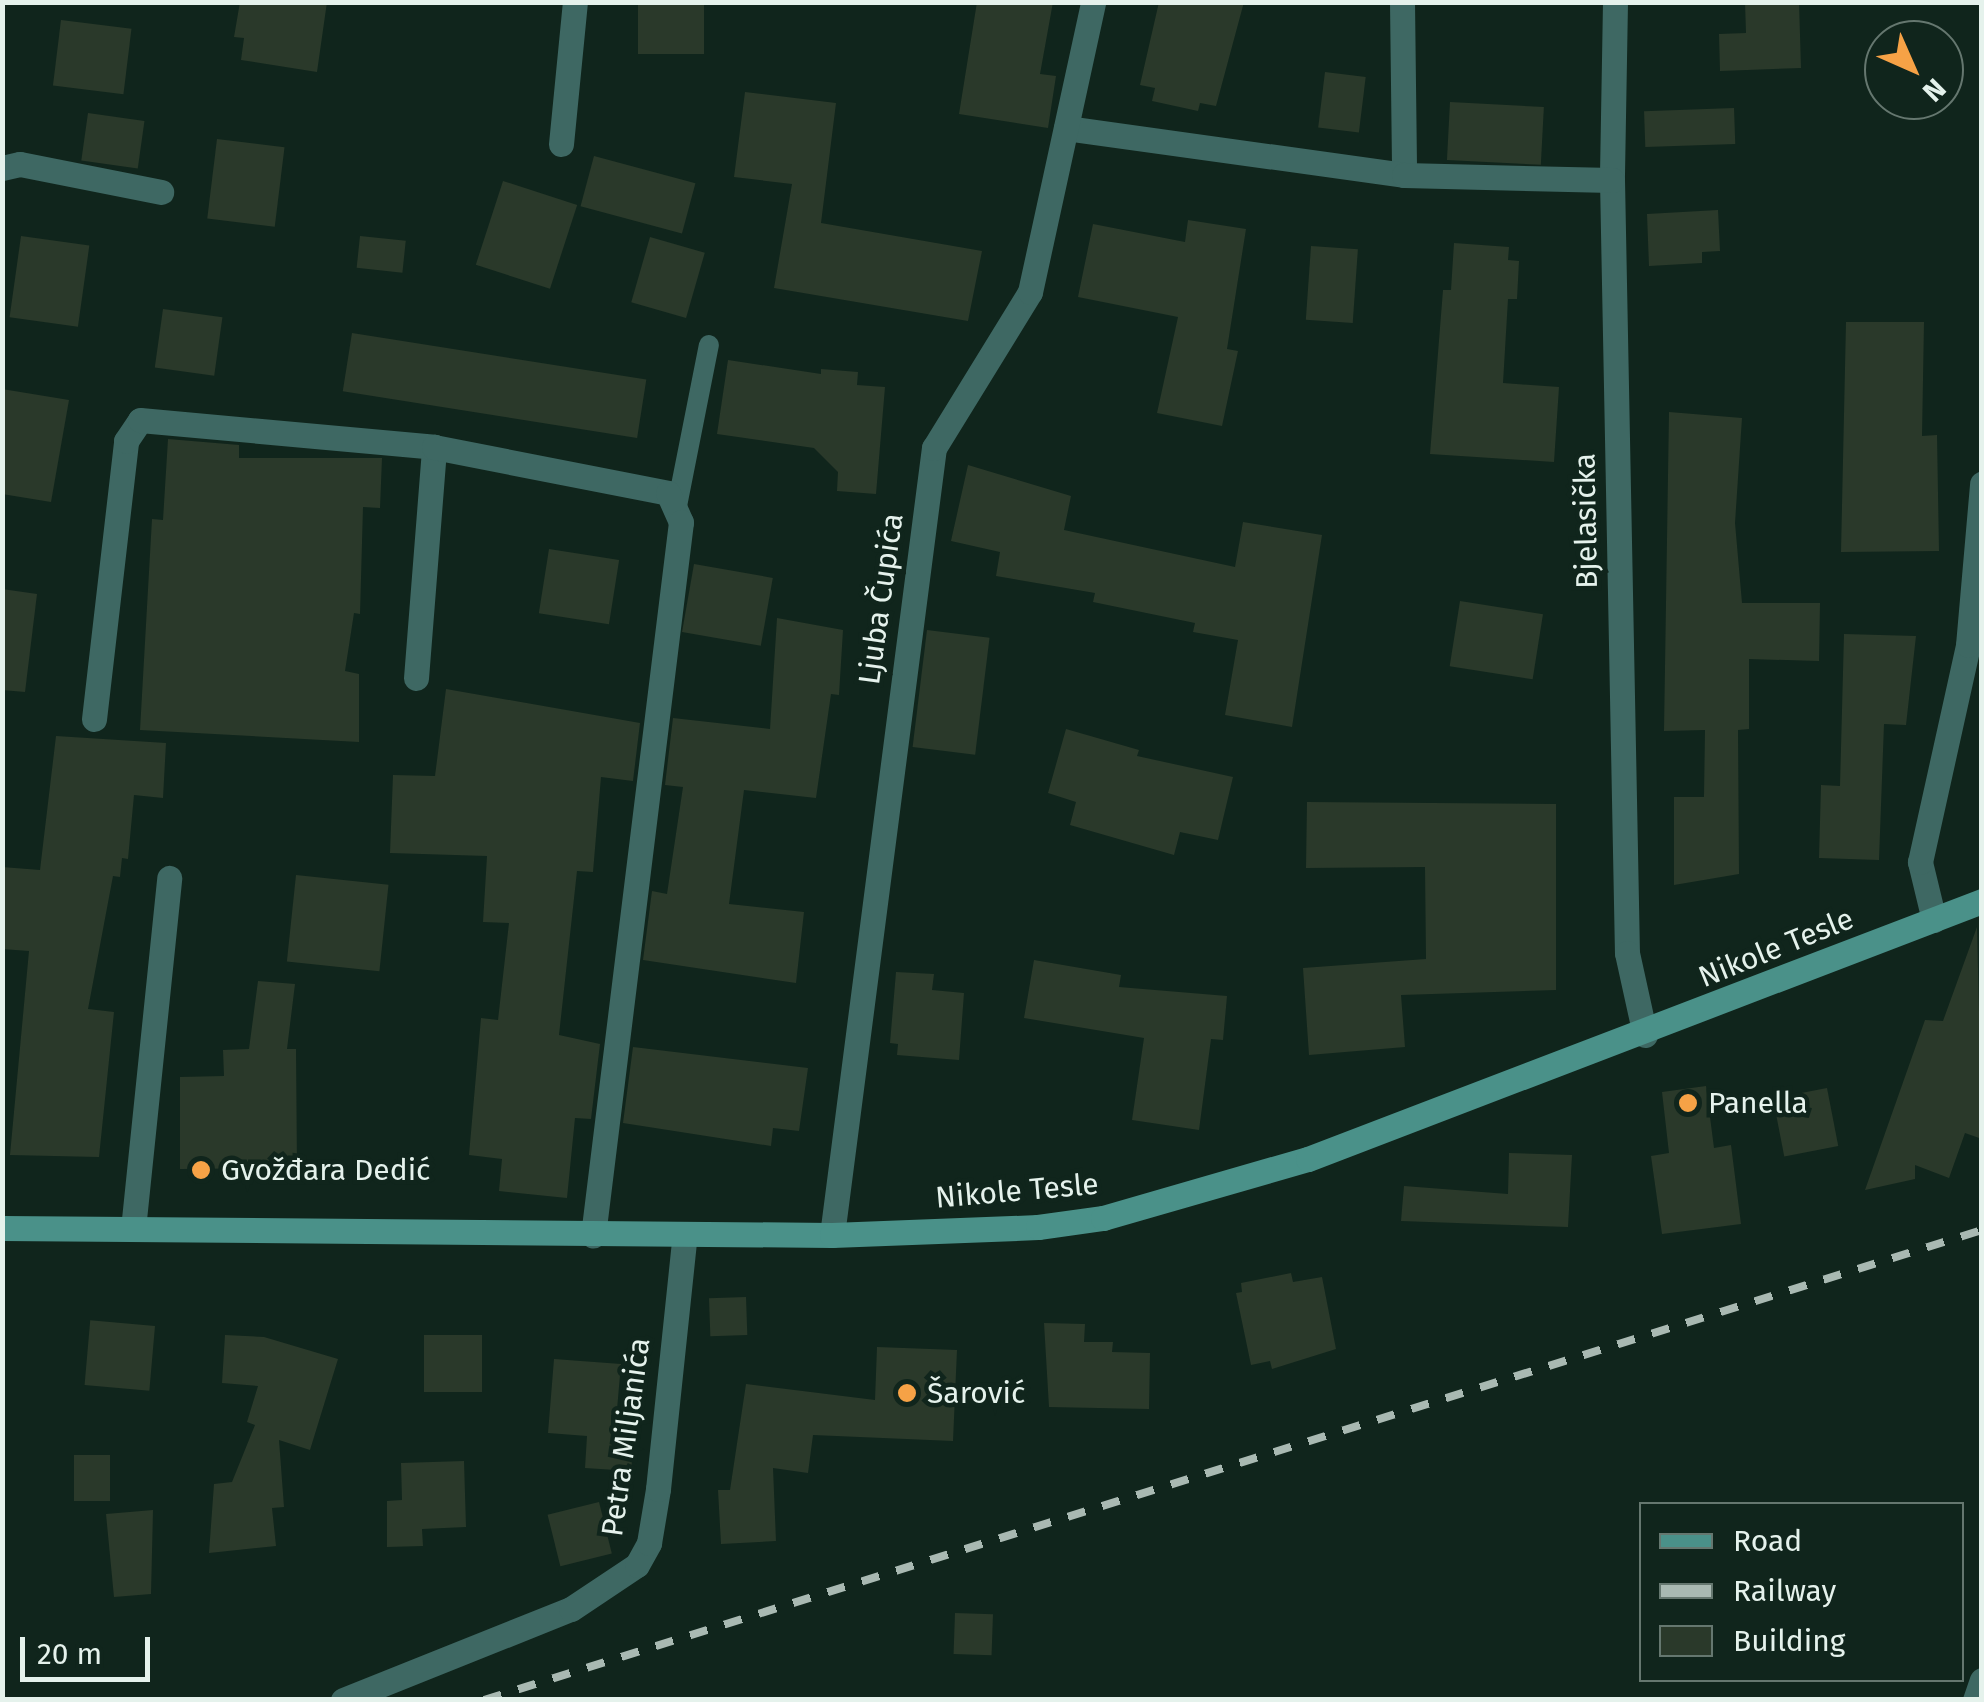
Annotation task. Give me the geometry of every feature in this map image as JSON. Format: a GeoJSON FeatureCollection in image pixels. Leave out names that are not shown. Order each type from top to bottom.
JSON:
{"type":"FeatureCollection","features":[{"type":"Feature","properties":{"kind":"street"},"geometry":{"type":"LineString","coordinates":[[561,144],[575,2]]}},
{"type":"Feature","properties":{"kind":"street","name":"Ljuba Čupića"},"geometry":{"type":"LineString","coordinates":[[832,1234],[934,448],[1030,292],[1094,2]]}},
{"type":"Feature","properties":{"kind":"street"},"geometry":{"type":"LineString","coordinates":[[1402,2],[1404,176]]}},
{"type":"Feature","properties":{"kind":"street","name":"Bjelasička"},"geometry":{"type":"LineString","coordinates":[[1615,2],[1612,180],[1626,953],[1644,1035]]}},
{"type":"Feature","properties":{"kind":"street"},"geometry":{"type":"LineString","coordinates":[[1066,128],[1404,176],[1612,180]]}},
{"type":"Feature","properties":{"kind":"street"},"geometry":{"type":"LineString","coordinates":[[2,168],[20,164],[161,192]]}},
{"type":"Feature","properties":{"kind":"street"},"geometry":{"type":"LineString","coordinates":[[94,719],[126,442],[140,420],[434,447],[655,486],[677,506],[681,522],[593,1236]]}},
{"type":"Feature","properties":{"kind":"street"},"geometry":{"type":"LineString","coordinates":[[416,678],[434,447]]}},
{"type":"Feature","properties":{"kind":"street"},"geometry":{"type":"LineString","coordinates":[[1934,920],[1920,862],[1968,645],[1982,484]]}},
{"type":"Feature","properties":{"kind":"street"},"geometry":{"type":"LineString","coordinates":[[133,1229],[170,878]]}},
{"type":"Feature","properties":{"kind":"street","name":"Nikole Tesle"},"geometry":{"type":"LineString","coordinates":[[2,1228],[593,1236],[1038,1227],[1169,1204],[1644,1035],[1982,901]]}},
{"type":"Feature","properties":{"kind":"street","name":"Petra Miljanića"},"geometry":{"type":"LineString","coordinates":[[344,1700],[571,1609],[637,1565],[648,1543],[658,1489],[685,1234]]}},
{"type":"Feature","properties":{"kind":"street"},"geometry":{"type":"LineString","coordinates":[[1974,1700],[1982,1680]]}},
{"type":"Feature","properties":{"kind":"lane"},"geometry":{"type":"LineString","coordinates":[[677,506],[709,345]]}},
{"type":"Feature","properties":{"kind":"building"},"geometry":{"type":"Polygon","coordinates":[[[240,2],[327,2],[317,72],[241,60],[244,38],[234,37],[240,2]]]}},
{"type":"Feature","properties":{"kind":"building"},"geometry":{"type":"Polygon","coordinates":[[[638,2],[704,2],[704,54],[638,54],[638,2]]]}},
{"type":"Feature","properties":{"kind":"building"},"geometry":{"type":"Polygon","coordinates":[[[977,2],[1053,2],[1040,74],[1056,76],[1048,128],[959,114],[977,2]]]}},
{"type":"Feature","properties":{"kind":"building"},"geometry":{"type":"Polygon","coordinates":[[[1159,2],[1244,2],[1216,106],[1200,103],[1198,111],[1152,101],[1155,88],[1140,85],[1159,2]]]}},
{"type":"Feature","properties":{"kind":"building"},"geometry":{"type":"Polygon","coordinates":[[[1745,2],[1799,2],[1801,68],[1720,71],[1719,34],[1746,33],[1745,2]]]}},
{"type":"Feature","properties":{"kind":"building"},"geometry":{"type":"Polygon","coordinates":[[[61,20],[131,29],[123,94],[53,86],[61,20]]]}},
{"type":"Feature","properties":{"kind":"building"},"geometry":{"type":"Polygon","coordinates":[[[1325,72],[1366,77],[1359,133],[1318,128],[1325,72]]]}},
{"type":"Feature","properties":{"kind":"building"},"geometry":{"type":"Polygon","coordinates":[[[745,92],[836,103],[821,223],[982,251],[968,321],[774,288],[792,184],[734,177],[745,92]]]}},
{"type":"Feature","properties":{"kind":"building"},"geometry":{"type":"Polygon","coordinates":[[[1450,102],[1544,107],[1541,165],[1447,160],[1450,102]]]}},
{"type":"Feature","properties":{"kind":"building"},"geometry":{"type":"Polygon","coordinates":[[[1734,108],[1735,144],[1645,147],[1644,111],[1734,108]]]}},
{"type":"Feature","properties":{"kind":"building"},"geometry":{"type":"Polygon","coordinates":[[[88,113],[144,121],[138,168],[81,161],[88,113]]]}},
{"type":"Feature","properties":{"kind":"building"},"geometry":{"type":"Polygon","coordinates":[[[217,139],[284,147],[275,227],[207,218],[217,139]]]}},
{"type":"Feature","properties":{"kind":"building"},"geometry":{"type":"Polygon","coordinates":[[[594,156],[695,183],[682,233],[581,206],[594,156]]]}},
{"type":"Feature","properties":{"kind":"building"},"geometry":{"type":"Polygon","coordinates":[[[503,181],[577,205],[550,289],[476,265],[503,181]]]}},
{"type":"Feature","properties":{"kind":"building"},"geometry":{"type":"Polygon","coordinates":[[[1718,210],[1720,251],[1702,252],[1702,263],[1649,266],[1647,214],[1718,210]]]}},
{"type":"Feature","properties":{"kind":"building"},"geometry":{"type":"Polygon","coordinates":[[[1188,220],[1246,229],[1227,349],[1238,351],[1222,426],[1157,413],[1178,317],[1078,297],[1093,224],[1185,242],[1188,220]]]}},
{"type":"Feature","properties":{"kind":"building"},"geometry":{"type":"Polygon","coordinates":[[[21,236],[89,246],[78,327],[10,317],[21,236]]]}},
{"type":"Feature","properties":{"kind":"building"},"geometry":{"type":"Polygon","coordinates":[[[360,236],[406,241],[402,273],[357,268],[360,236]]]}},
{"type":"Feature","properties":{"kind":"building"},"geometry":{"type":"Polygon","coordinates":[[[650,237],[705,253],[686,318],[631,302],[650,237]]]}},
{"type":"Feature","properties":{"kind":"building"},"geometry":{"type":"Polygon","coordinates":[[[1454,243],[1509,247],[1508,260],[1519,261],[1517,299],[1508,299],[1503,383],[1559,387],[1554,462],[1430,454],[1443,290],[1451,290],[1454,243]]]}},
{"type":"Feature","properties":{"kind":"building"},"geometry":{"type":"Polygon","coordinates":[[[1311,246],[1358,249],[1353,323],[1306,320],[1311,246]]]}},
{"type":"Feature","properties":{"kind":"building"},"geometry":{"type":"Polygon","coordinates":[[[163,309],[222,317],[214,376],[155,367],[163,309]]]}},
{"type":"Feature","properties":{"kind":"building"},"geometry":{"type":"Polygon","coordinates":[[[1846,322],[1924,322],[1922,436],[1937,435],[1939,551],[1841,552],[1846,322]]]}},
{"type":"Feature","properties":{"kind":"building"},"geometry":{"type":"Polygon","coordinates":[[[352,333],[646,380],[637,438],[343,391],[352,333]]]}},
{"type":"Feature","properties":{"kind":"building"},"geometry":{"type":"Polygon","coordinates":[[[728,360],[821,374],[821,369],[858,372],[857,385],[885,387],[876,494],[837,491],[838,472],[814,448],[717,434],[728,360]]]}},
{"type":"Feature","properties":{"kind":"building"},"geometry":{"type":"Polygon","coordinates":[[[2,389],[69,400],[51,502],[2,494],[2,389]]]}},
{"type":"Feature","properties":{"kind":"building"},"geometry":{"type":"Polygon","coordinates":[[[1669,412],[1742,418],[1735,523],[1742,603],[1820,603],[1819,661],[1749,659],[1749,729],[1738,730],[1739,874],[1674,885],[1674,797],[1704,797],[1705,730],[1664,731],[1669,412]]]}},
{"type":"Feature","properties":{"kind":"building"},"geometry":{"type":"Polygon","coordinates":[[[168,439],[239,445],[239,458],[382,458],[380,508],[363,507],[360,614],[354,613],[345,671],[359,674],[359,742],[140,730],[152,519],[163,520],[168,439]]]}},
{"type":"Feature","properties":{"kind":"building"},"geometry":{"type":"Polygon","coordinates":[[[968,465],[1071,496],[1064,530],[1235,567],[1243,522],[1322,535],[1292,727],[1225,715],[1238,640],[1193,632],[1195,623],[1093,602],[1095,593],[996,576],[1000,552],[951,541],[968,465]]]}},
{"type":"Feature","properties":{"kind":"building"},"geometry":{"type":"Polygon","coordinates":[[[549,549],[619,560],[609,624],[539,613],[549,549]]]}},
{"type":"Feature","properties":{"kind":"building"},"geometry":{"type":"Polygon","coordinates":[[[694,564],[773,578],[761,646],[682,632],[694,564]]]}},
{"type":"Feature","properties":{"kind":"building"},"geometry":{"type":"Polygon","coordinates":[[[2,589],[37,594],[25,692],[2,690],[2,589]]]}},
{"type":"Feature","properties":{"kind":"building"},"geometry":{"type":"Polygon","coordinates":[[[1460,601],[1543,614],[1533,679],[1450,666],[1460,601]]]}},
{"type":"Feature","properties":{"kind":"building"},"geometry":{"type":"Polygon","coordinates":[[[777,618],[843,630],[839,695],[831,694],[816,798],[744,790],[729,904],[804,912],[796,983],[643,960],[652,891],[667,894],[683,787],[665,785],[673,718],[770,729],[777,618]]]}},
{"type":"Feature","properties":{"kind":"building"},"geometry":{"type":"Polygon","coordinates":[[[927,630],[990,638],[975,755],[913,747],[927,630]]]}},
{"type":"Feature","properties":{"kind":"building"},"geometry":{"type":"Polygon","coordinates":[[[1844,634],[1916,636],[1906,725],[1884,724],[1879,860],[1819,858],[1821,785],[1840,786],[1844,634]]]}},
{"type":"Feature","properties":{"kind":"building"},"geometry":{"type":"Polygon","coordinates":[[[446,689],[640,723],[633,781],[601,777],[593,872],[577,871],[559,1035],[600,1044],[591,1119],[575,1118],[567,1198],[499,1191],[502,1159],[469,1155],[481,1018],[498,1020],[509,923],[483,922],[487,856],[390,853],[393,775],[435,776],[446,689]]]}},
{"type":"Feature","properties":{"kind":"building"},"geometry":{"type":"Polygon","coordinates":[[[1066,729],[1139,750],[1137,756],[1233,777],[1218,840],[1180,832],[1174,855],[1070,825],[1076,802],[1048,793],[1066,729]]]}},
{"type":"Feature","properties":{"kind":"building"},"geometry":{"type":"Polygon","coordinates":[[[56,736],[166,743],[163,798],[134,795],[128,859],[122,858],[120,877],[113,876],[88,1009],[114,1012],[99,1157],[10,1155],[29,951],[2,949],[2,867],[40,870],[56,736]]]}},
{"type":"Feature","properties":{"kind":"building"},"geometry":{"type":"Polygon","coordinates":[[[1307,802],[1556,804],[1556,990],[1401,995],[1405,1047],[1309,1055],[1303,968],[1426,959],[1425,867],[1306,868],[1307,802]]]}},
{"type":"Feature","properties":{"kind":"building"},"geometry":{"type":"Polygon","coordinates":[[[296,875],[388,885],[379,971],[287,962],[296,875]]]}},
{"type":"Feature","properties":{"kind":"building"},"geometry":{"type":"Polygon","coordinates":[[[1977,927],[1982,1139],[1965,1133],[1949,1178],[1915,1165],[1915,1179],[1865,1190],[1925,1020],[1943,1021],[1977,927]]]}},
{"type":"Feature","properties":{"kind":"building"},"geometry":{"type":"Polygon","coordinates":[[[1034,960],[1121,975],[1119,987],[1227,996],[1223,1040],[1211,1039],[1199,1130],[1132,1120],[1144,1038],[1024,1018],[1034,960]]]}},
{"type":"Feature","properties":{"kind":"building"},"geometry":{"type":"Polygon","coordinates":[[[896,972],[934,974],[932,990],[964,993],[959,1060],[897,1055],[898,1044],[890,1043],[896,972]]]}},
{"type":"Feature","properties":{"kind":"building"},"geometry":{"type":"Polygon","coordinates":[[[258,981],[295,984],[287,1049],[296,1049],[297,1168],[180,1169],[180,1077],[224,1076],[223,1050],[249,1049],[258,981]]]}},
{"type":"Feature","properties":{"kind":"building"},"geometry":{"type":"Polygon","coordinates":[[[633,1047],[808,1068],[799,1131],[773,1128],[771,1146],[623,1123],[633,1047]]]}},
{"type":"Feature","properties":{"kind":"building"},"geometry":{"type":"Polygon","coordinates":[[[1706,1086],[1714,1148],[1731,1145],[1741,1224],[1662,1234],[1651,1156],[1669,1153],[1662,1092],[1706,1086]]]}},
{"type":"Feature","properties":{"kind":"building"},"geometry":{"type":"Polygon","coordinates":[[[1827,1088],[1838,1146],[1784,1156],[1773,1098],[1827,1088]]]}},
{"type":"Feature","properties":{"kind":"building"},"geometry":{"type":"Polygon","coordinates":[[[1509,1153],[1572,1155],[1568,1227],[1401,1221],[1404,1186],[1508,1194],[1509,1153]]]}},
{"type":"Feature","properties":{"kind":"building"},"geometry":{"type":"Polygon","coordinates":[[[1291,1273],[1293,1282],[1322,1277],[1336,1349],[1272,1369],[1270,1361],[1251,1365],[1236,1293],[1242,1292],[1241,1283],[1291,1273]]]}},
{"type":"Feature","properties":{"kind":"building"},"geometry":{"type":"Polygon","coordinates":[[[746,1297],[747,1335],[710,1336],[709,1298],[746,1297]]]}},
{"type":"Feature","properties":{"kind":"building"},"geometry":{"type":"Polygon","coordinates":[[[90,1320],[155,1326],[149,1391],[85,1385],[90,1320]]]}},
{"type":"Feature","properties":{"kind":"building"},"geometry":{"type":"Polygon","coordinates":[[[1044,1323],[1085,1324],[1084,1342],[1113,1342],[1112,1352],[1150,1353],[1149,1409],[1049,1407],[1044,1323]]]}},
{"type":"Feature","properties":{"kind":"building"},"geometry":{"type":"Polygon","coordinates":[[[225,1335],[264,1337],[338,1359],[310,1450],[279,1440],[284,1507],[272,1508],[276,1546],[209,1553],[214,1484],[232,1482],[255,1425],[247,1422],[258,1386],[222,1383],[225,1335]]]}},
{"type":"Feature","properties":{"kind":"building"},"geometry":{"type":"Polygon","coordinates":[[[424,1335],[482,1335],[482,1392],[424,1392],[424,1335]]]}},
{"type":"Feature","properties":{"kind":"building"},"geometry":{"type":"Polygon","coordinates":[[[877,1347],[957,1350],[953,1441],[813,1435],[808,1473],[773,1468],[776,1541],[721,1544],[718,1490],[730,1490],[746,1384],[875,1400],[877,1347]]]}},
{"type":"Feature","properties":{"kind":"building"},"geometry":{"type":"Polygon","coordinates":[[[554,1359],[621,1364],[615,1432],[635,1433],[631,1471],[585,1468],[587,1436],[548,1433],[554,1359]]]}},
{"type":"Feature","properties":{"kind":"building"},"geometry":{"type":"Polygon","coordinates":[[[74,1455],[110,1455],[110,1501],[74,1501],[74,1455]]]}},
{"type":"Feature","properties":{"kind":"building"},"geometry":{"type":"Polygon","coordinates":[[[464,1461],[466,1527],[422,1529],[423,1546],[387,1547],[387,1501],[402,1500],[401,1463],[464,1461]]]}},
{"type":"Feature","properties":{"kind":"building"},"geometry":{"type":"Polygon","coordinates":[[[599,1502],[612,1553],[560,1566],[548,1515],[599,1502]]]}},
{"type":"Feature","properties":{"kind":"building"},"geometry":{"type":"Polygon","coordinates":[[[153,1510],[151,1594],[114,1597],[106,1514],[153,1510]]]}},
{"type":"Feature","properties":{"kind":"building"},"geometry":{"type":"Polygon","coordinates":[[[955,1613],[993,1614],[992,1655],[954,1654],[955,1613]]]}},
{"type":"Feature","properties":{"kind":"railway"},"geometry":{"type":"LineString","coordinates":[[484,1700],[1982,1230]]}},
{"type":"Feature","properties":{"kind":"place","name":"Panella"},"geometry":{"type":"Point","coordinates":[1688,1103]}},
{"type":"Feature","properties":{"kind":"place","name":"Gvožđara Dedić"},"geometry":{"type":"Point","coordinates":[201,1170]}},
{"type":"Feature","properties":{"kind":"place","name":"Šarović"},"geometry":{"type":"Point","coordinates":[907,1393]}}]}
